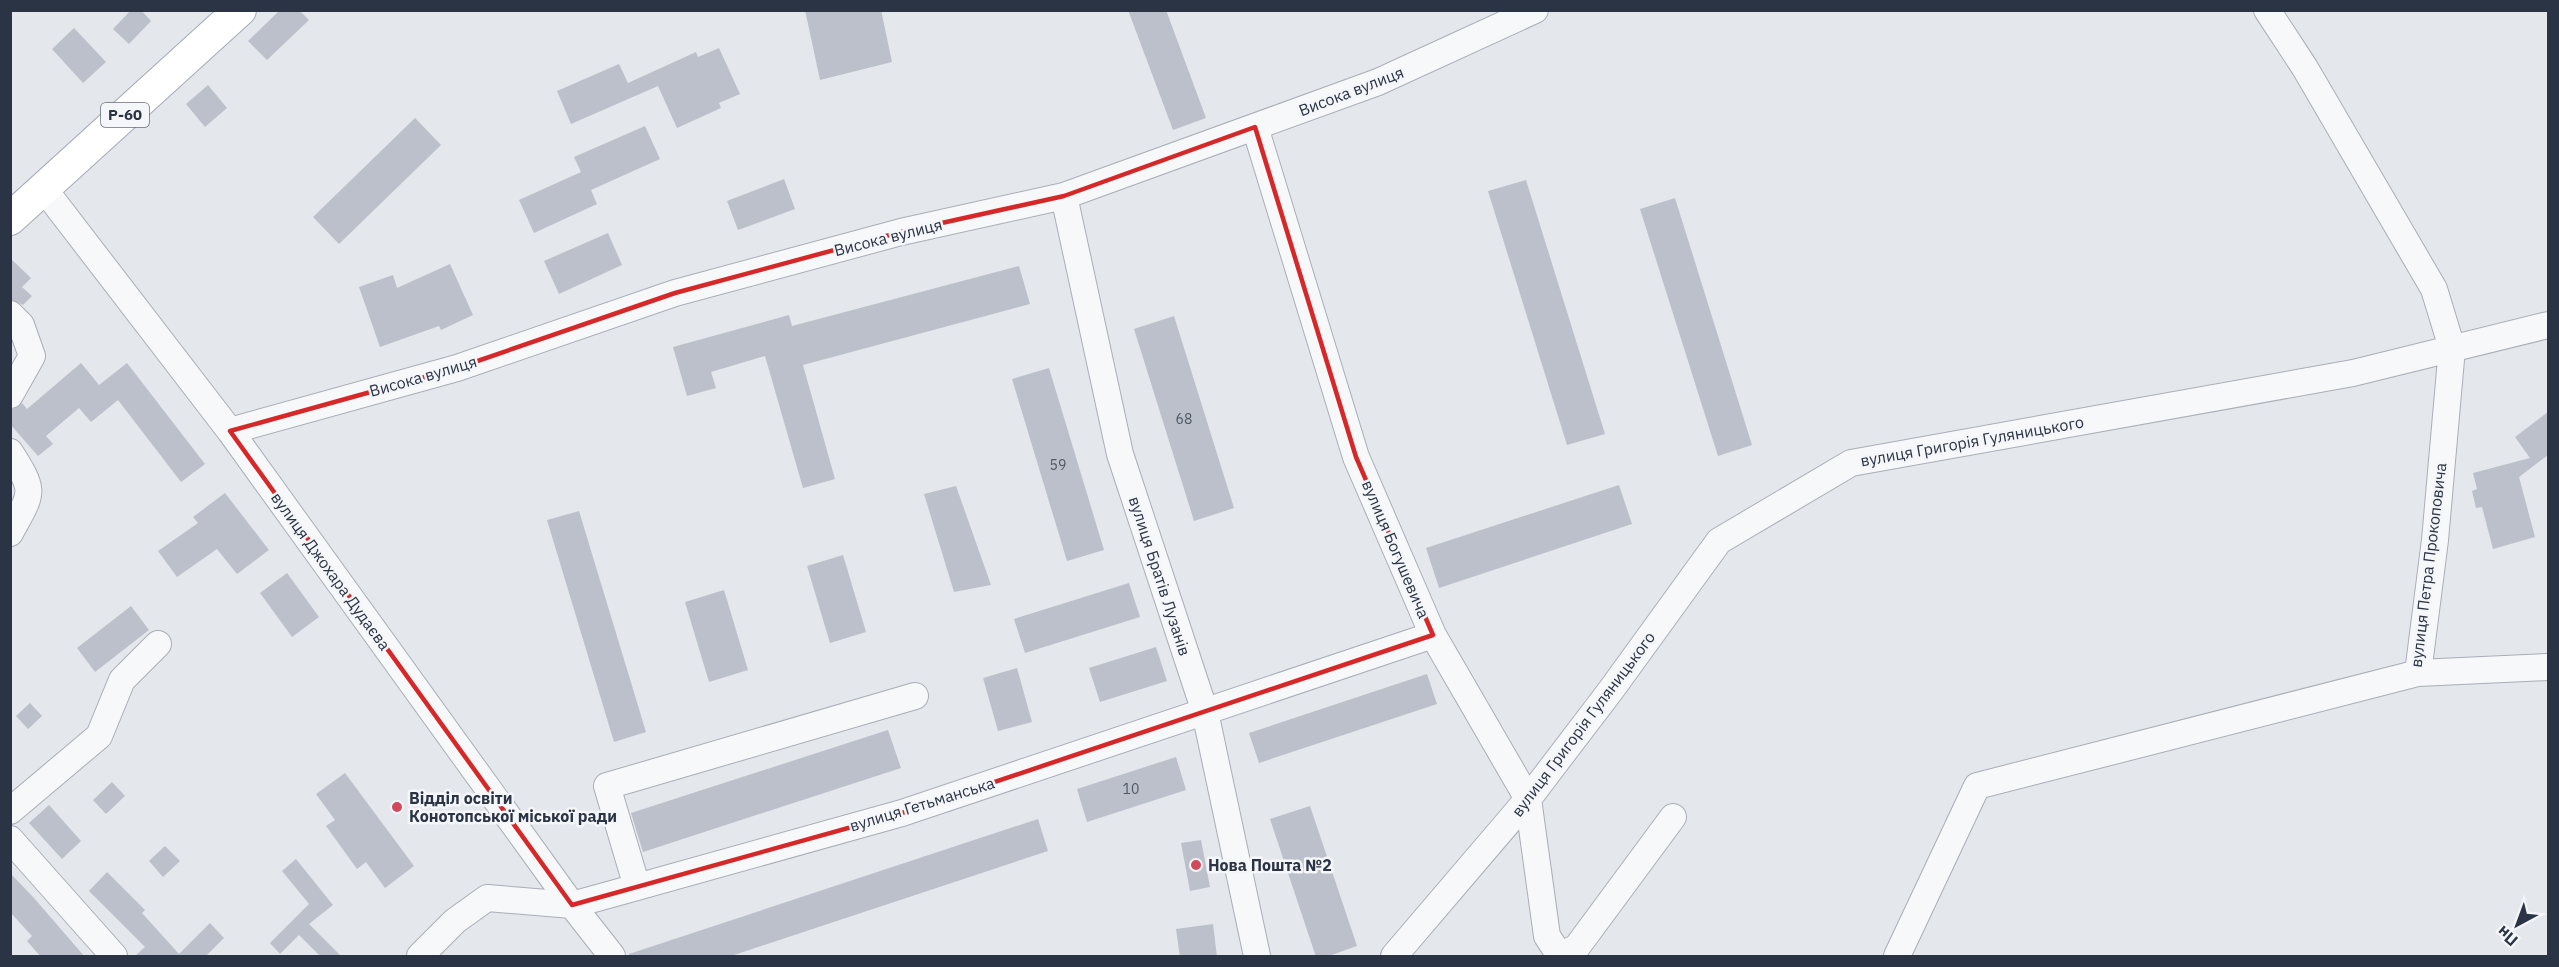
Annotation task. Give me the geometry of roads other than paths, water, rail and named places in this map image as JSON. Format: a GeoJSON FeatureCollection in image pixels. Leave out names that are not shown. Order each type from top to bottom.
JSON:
{"type":"FeatureCollection","features":[{"type":"Feature","properties":{"kind":"main road","name":"Р-60"},"geometry":{"type":"LineString","coordinates":[[10,219],[240,10]]}},
{"type":"Feature","properties":{"kind":"street","name":"Висока вулиця"},"geometry":{"type":"LineString","coordinates":[[230,431],[457,368],[675,293],[901,232],[1064,196],[1378,82],[1535,10]]}},
{"type":"Feature","properties":{"kind":"street","name":"вулиця Петра Прокоповича"},"geometry":{"type":"LineString","coordinates":[[1897,957],[1977,786],[2418,674],[2435,540],[2452,348],[2434,289],[2305,68],[2266,10]]}},
{"type":"Feature","properties":{"kind":"street","name":"вулиця Богушевича"},"geometry":{"type":"LineString","coordinates":[[1255,127],[1356,457],[1433,635],[1528,799],[1547,936],[1560,957],[1577,947],[1673,817]]}},
{"type":"Feature","properties":{"kind":"street","name":"вулиця Джохара Дудаєва"},"geometry":{"type":"LineString","coordinates":[[44,189],[230,431],[572,905],[612,957]]}},
{"type":"Feature","properties":{"kind":"street","name":"вулиця Братів Лузанів"},"geometry":{"type":"LineString","coordinates":[[1064,196],[1120,454],[1205,712],[1257,957]]}},
{"type":"Feature","properties":{"kind":"street"},"geometry":{"type":"LineString","coordinates":[[10,314],[21,325],[32,356],[10,395]]}},
{"type":"Feature","properties":{"kind":"street","name":"вулиця Григорія Гуляницького"},"geometry":{"type":"LineString","coordinates":[[1394,957],[1528,799],[1611,690],[1719,541],[1851,463],[2353,373],[2548,325]]}},
{"type":"Feature","properties":{"kind":"street"},"geometry":{"type":"LineString","coordinates":[[10,452],[29,482],[28,500],[10,533]]}},
{"type":"Feature","properties":{"kind":"street","name":"вулиця Гетьманська"},"geometry":{"type":"LineString","coordinates":[[420,957],[455,921],[487,898],[572,905],[637,887],[902,813],[1433,635]]}},
{"type":"Feature","properties":{"kind":"street"},"geometry":{"type":"LineString","coordinates":[[10,811],[99,736],[122,680],[158,644]]}},
{"type":"Feature","properties":{"kind":"street"},"geometry":{"type":"LineString","coordinates":[[2418,674],[2548,667]]}},
{"type":"Feature","properties":{"kind":"street"},"geometry":{"type":"LineString","coordinates":[[637,887],[607,786],[915,696]]}},
{"type":"Feature","properties":{"kind":"street"},"geometry":{"type":"LineString","coordinates":[[10,839],[114,957]]}},
{"type":"Feature","properties":{"kind":"place","name":"Відділ освіти Конотопської міської ради"},"geometry":{"type":"Point","coordinates":[397,807]}},
{"type":"Feature","properties":{"kind":"place","name":"Нова Пошта №2"},"geometry":{"type":"Point","coordinates":[1196,865]}}]}
